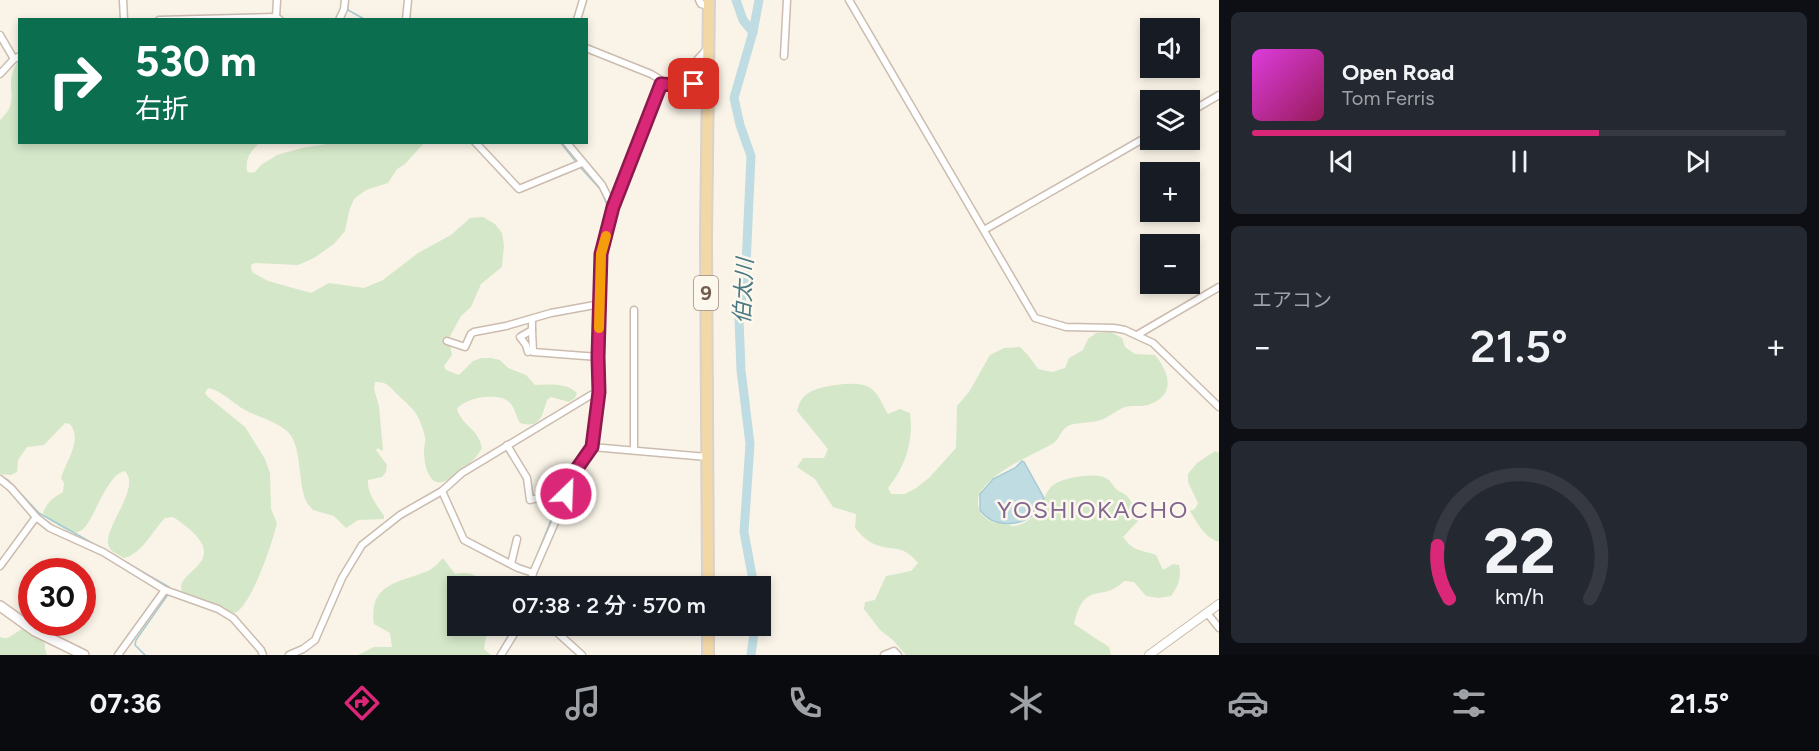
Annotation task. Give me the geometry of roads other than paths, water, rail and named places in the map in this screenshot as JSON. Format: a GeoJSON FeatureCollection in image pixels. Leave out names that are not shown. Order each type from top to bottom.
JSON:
{"type":"FeatureCollection","features":[{"type":"Feature","properties":{"kind":"main road","name":"9"},"geometry":{"type":"LineString","coordinates":[[705,2],[708,576]]}},
{"type":"Feature","properties":{"kind":"main road"},"geometry":{"type":"LineString","coordinates":[[0,606],[35,631],[84,655]]}},
{"type":"Feature","properties":{"kind":"main road"},"geometry":{"type":"LineString","coordinates":[[708,636],[708,655]]}},
{"type":"Feature","properties":{"kind":"street"},"geometry":{"type":"LineString","coordinates":[[123,0],[124,18]]}},
{"type":"Feature","properties":{"kind":"street"},"geometry":{"type":"LineString","coordinates":[[277,0],[278,18]]}},
{"type":"Feature","properties":{"kind":"street"},"geometry":{"type":"LineString","coordinates":[[340,18],[345,0]]}},
{"type":"Feature","properties":{"kind":"street"},"geometry":{"type":"LineString","coordinates":[[406,18],[408,0]]}},
{"type":"Feature","properties":{"kind":"street"},"geometry":{"type":"LineString","coordinates":[[578,18],[583,0]]}},
{"type":"Feature","properties":{"kind":"street"},"geometry":{"type":"LineString","coordinates":[[784,56],[787,0]]}},
{"type":"Feature","properties":{"kind":"street"},"geometry":{"type":"LineString","coordinates":[[849,0],[1035,318],[1066,327],[1114,328],[1137,335],[1164,351],[1219,407]]}},
{"type":"Feature","properties":{"kind":"street"},"geometry":{"type":"LineString","coordinates":[[0,35],[16,57],[0,74]]}},
{"type":"Feature","properties":{"kind":"street"},"geometry":{"type":"LineString","coordinates":[[588,49],[651,74],[666,83],[688,86],[694,84],[698,77],[697,60],[707,49]]}},
{"type":"Feature","properties":{"kind":"street"},"geometry":{"type":"LineString","coordinates":[[532,576],[562,494],[592,447],[601,254],[613,207],[657,92],[661,84],[666,83]]}},
{"type":"Feature","properties":{"kind":"street"},"geometry":{"type":"LineString","coordinates":[[1200,106],[1219,95]]}},
{"type":"Feature","properties":{"kind":"street"},"geometry":{"type":"LineString","coordinates":[[984,230],[1140,141]]}},
{"type":"Feature","properties":{"kind":"street"},"geometry":{"type":"LineString","coordinates":[[478,144],[519,189],[580,165]]}},
{"type":"Feature","properties":{"kind":"street"},"geometry":{"type":"LineString","coordinates":[[567,144],[580,165],[602,185],[613,207]]}},
{"type":"Feature","properties":{"kind":"street"},"geometry":{"type":"LineString","coordinates":[[1137,335],[1219,287]]}},
{"type":"Feature","properties":{"kind":"street"},"geometry":{"type":"LineString","coordinates":[[447,340],[465,347],[474,332],[551,313],[597,305]]}},
{"type":"Feature","properties":{"kind":"street"},"geometry":{"type":"LineString","coordinates":[[634,310],[634,450]]}},
{"type":"Feature","properties":{"kind":"street"},"geometry":{"type":"LineString","coordinates":[[531,319],[533,352],[595,357]]}},
{"type":"Feature","properties":{"kind":"street"},"geometry":{"type":"LineString","coordinates":[[528,352],[520,337],[532,330]]}},
{"type":"Feature","properties":{"kind":"street"},"geometry":{"type":"LineString","coordinates":[[289,655],[315,640],[342,578],[362,545],[400,515],[442,491],[462,473],[596,392]]}},
{"type":"Feature","properties":{"kind":"street"},"geometry":{"type":"LineString","coordinates":[[507,445],[527,478],[530,500],[562,494]]}},
{"type":"Feature","properties":{"kind":"street"},"geometry":{"type":"LineString","coordinates":[[592,447],[707,457]]}},
{"type":"Feature","properties":{"kind":"street"},"geometry":{"type":"LineString","coordinates":[[0,479],[36,517],[50,528],[103,552],[165,590],[218,609],[233,618],[263,655]]}},
{"type":"Feature","properties":{"kind":"street"},"geometry":{"type":"LineString","coordinates":[[442,491],[464,540],[510,564],[533,573]]}},
{"type":"Feature","properties":{"kind":"street"},"geometry":{"type":"LineString","coordinates":[[0,566],[36,517]]}},
{"type":"Feature","properties":{"kind":"street"},"geometry":{"type":"LineString","coordinates":[[510,564],[518,539]]}},
{"type":"Feature","properties":{"kind":"street"},"geometry":{"type":"LineString","coordinates":[[118,655],[165,590]]}},
{"type":"Feature","properties":{"kind":"street"},"geometry":{"type":"LineString","coordinates":[[1149,655],[1219,604]]}},
{"type":"Feature","properties":{"kind":"street"},"geometry":{"type":"LineString","coordinates":[[1207,613],[1219,628]]}},
{"type":"Feature","properties":{"kind":"street"},"geometry":{"type":"LineString","coordinates":[[501,655],[513,636]]}},
{"type":"Feature","properties":{"kind":"street"},"geometry":{"type":"LineString","coordinates":[[561,636],[582,655]]}},
{"type":"Feature","properties":{"kind":"street"},"geometry":{"type":"LineString","coordinates":[[884,655],[894,651],[898,655]]}},
{"type":"Feature","properties":{"kind":"water"},"geometry":{"type":"Polygon","coordinates":[[[1022,461],[1044,498],[1035,514],[1021,521],[1006,524],[985,516],[980,510],[980,494],[993,479],[1015,468],[1022,461]]]}},
{"type":"Feature","properties":{"kind":"waterway"},"geometry":{"type":"LineString","coordinates":[[348,0],[348,10],[362,18]]}},
{"type":"Feature","properties":{"kind":"waterway"},"geometry":{"type":"LineString","coordinates":[[736,0],[743,20],[753,32]]}},
{"type":"Feature","properties":{"kind":"waterway","name":"伯太川"},"geometry":{"type":"LineString","coordinates":[[752,576],[744,532],[750,444],[741,370],[739,319],[746,266],[751,156],[740,125],[734,98],[753,32],[759,0]]}},
{"type":"Feature","properties":{"kind":"waterway"},"geometry":{"type":"LineString","coordinates":[[562,144],[576,162]]}},
{"type":"Feature","properties":{"kind":"waterway"},"geometry":{"type":"LineString","coordinates":[[579,166],[601,190],[608,208],[597,244],[594,271],[596,303]]}},
{"type":"Feature","properties":{"kind":"waterway"},"geometry":{"type":"LineString","coordinates":[[594,354],[595,308]]}},
{"type":"Feature","properties":{"kind":"waterway"},"geometry":{"type":"LineString","coordinates":[[594,359],[595,390]]}},
{"type":"Feature","properties":{"kind":"waterway"},"geometry":{"type":"LineString","coordinates":[[561,493],[567,476],[588,446],[594,398]]}},
{"type":"Feature","properties":{"kind":"waterway"},"geometry":{"type":"LineString","coordinates":[[0,476],[8,480],[39,513],[101,548]]}},
{"type":"Feature","properties":{"kind":"waterway"},"geometry":{"type":"LineString","coordinates":[[532,568],[560,497]]}},
{"type":"Feature","properties":{"kind":"waterway"},"geometry":{"type":"LineString","coordinates":[[115,556],[169,589]]}},
{"type":"Feature","properties":{"kind":"waterway"},"geometry":{"type":"LineString","coordinates":[[145,655],[135,645],[136,640],[169,593]]}},
{"type":"Feature","properties":{"kind":"waterway"},"geometry":{"type":"LineString","coordinates":[[497,655],[508,636]]}},
{"type":"Feature","properties":{"kind":"waterway","name":"伯太川"},"geometry":{"type":"LineString","coordinates":[[751,655],[754,636]]}},
{"type":"Feature","properties":{"kind":"district","name":"YOSHIOKACHO"},"geometry":{"type":"Point","coordinates":[1093,510]}}]}
